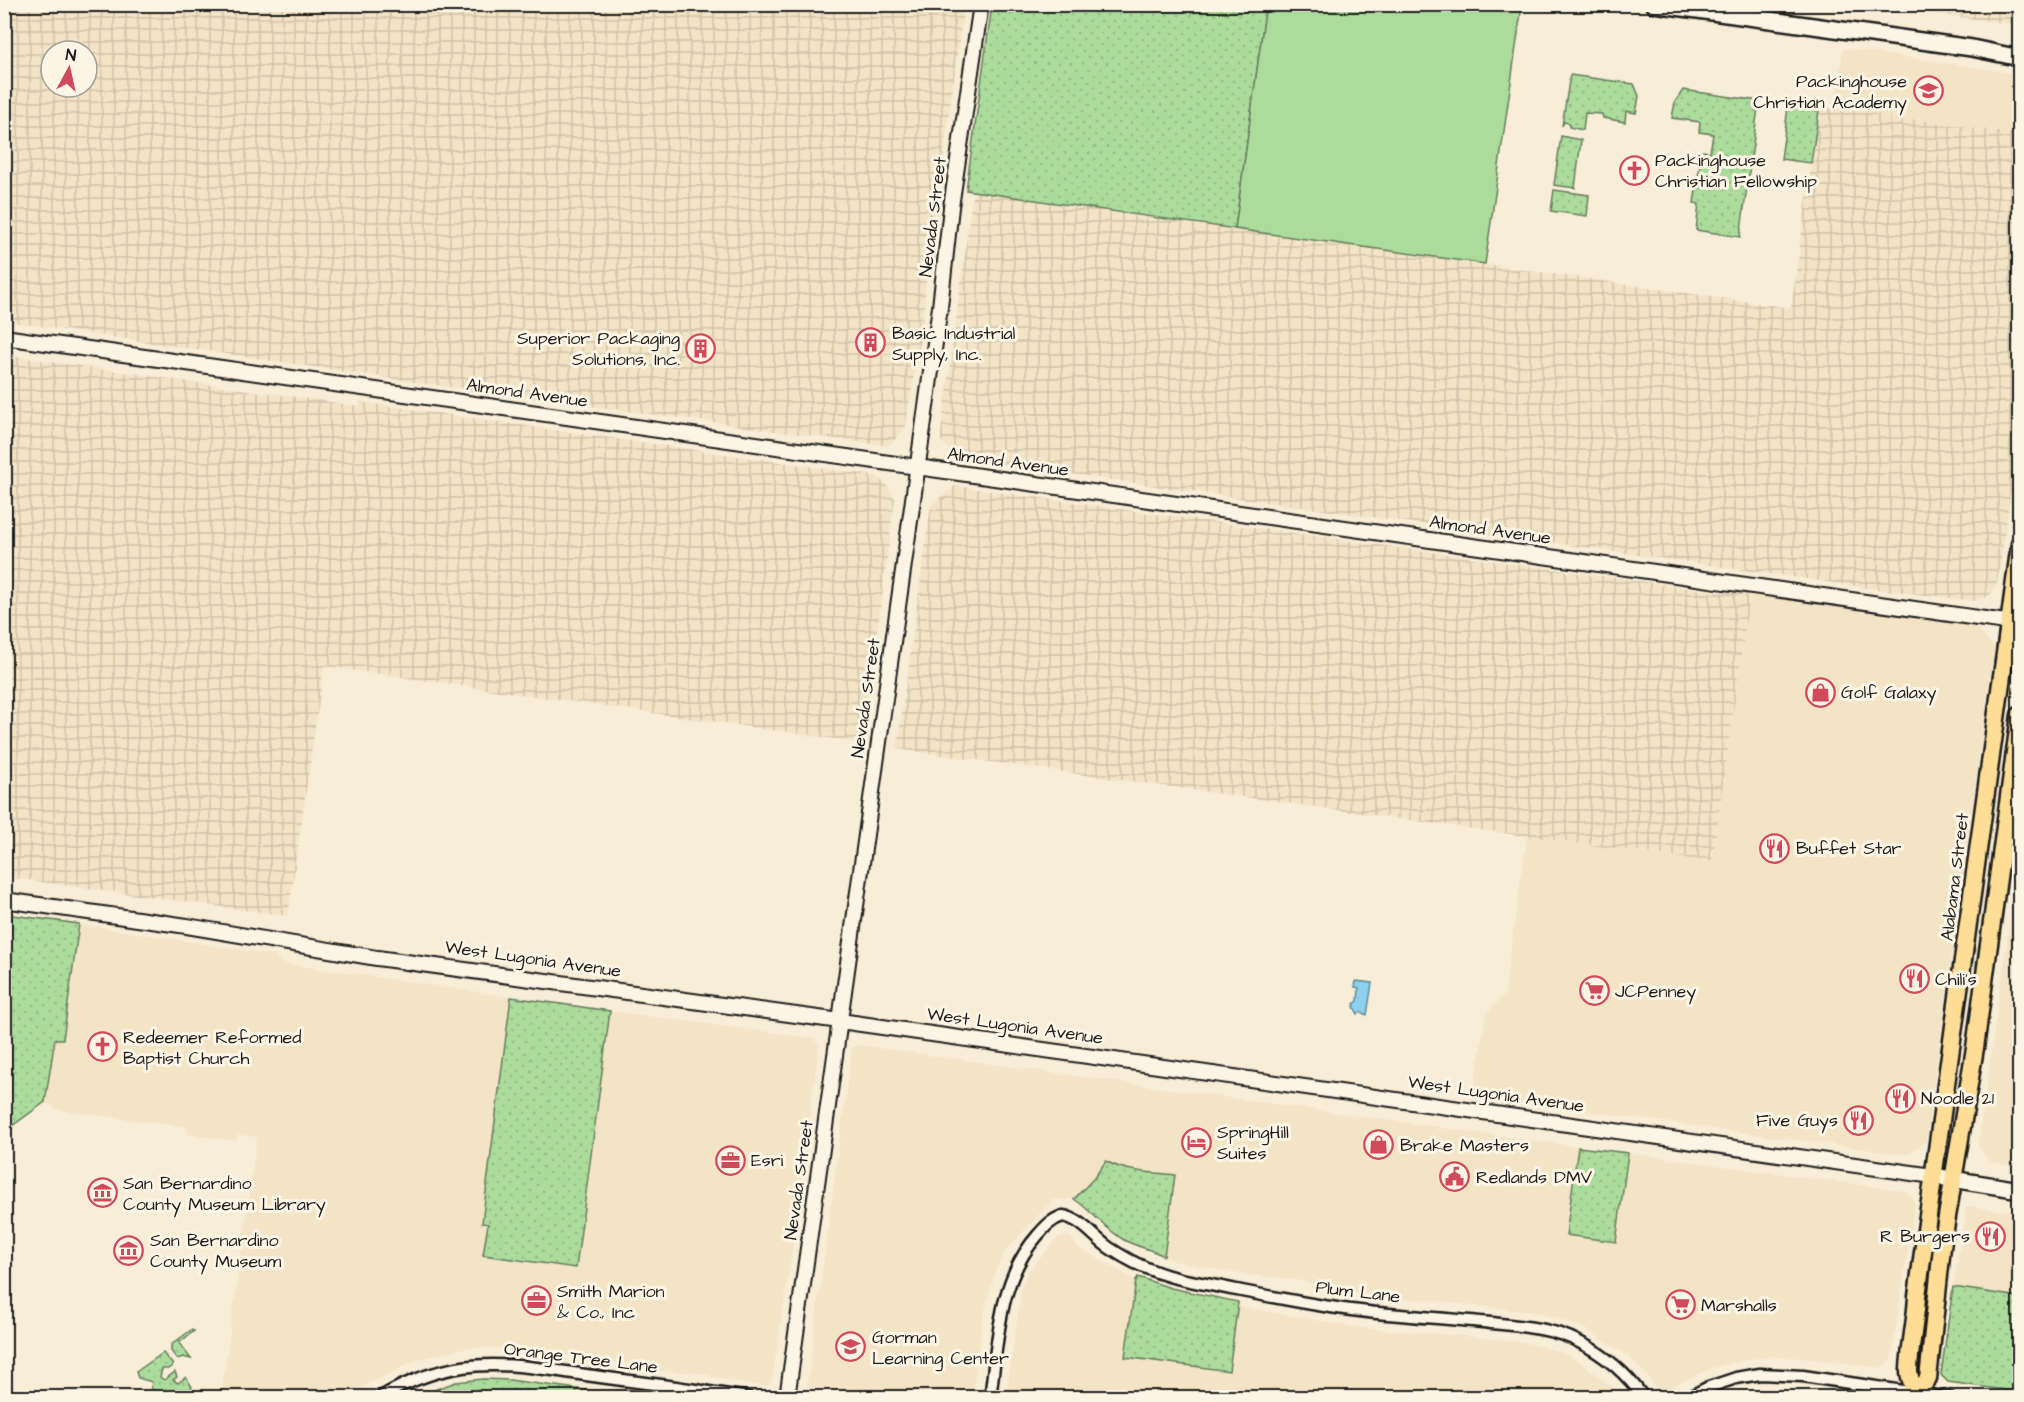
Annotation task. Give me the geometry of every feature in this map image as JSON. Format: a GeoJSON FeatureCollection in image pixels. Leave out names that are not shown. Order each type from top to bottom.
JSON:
{"type":"FeatureCollection","features":[{"type":"Feature","properties":{"kind":"main road"},"geometry":{"type":"LineString","coordinates":[[1654,4],[1972,48],[2019,58]]}},
{"type":"Feature","properties":{"kind":"main road","name":"Alabama Street"},"geometry":{"type":"LineString","coordinates":[[1916,1395],[1908,1373],[1968,925],[2013,623],[2019,544]]}},
{"type":"Feature","properties":{"kind":"main road"},"geometry":{"type":"LineString","coordinates":[[1916,1395],[1928,1379],[1939,1269],[1975,1048],[2019,715]]}},
{"type":"Feature","properties":{"kind":"main road","name":"West Lugonia Avenue"},"geometry":{"type":"LineString","coordinates":[[1933,1176],[2019,1190]]}},
{"type":"Feature","properties":{"kind":"street","name":"Nevada Street"},"geometry":{"type":"LineString","coordinates":[[787,1398],[981,4]]}},
{"type":"Feature","properties":{"kind":"street","name":"Almond Avenue"},"geometry":{"type":"LineString","coordinates":[[4,337],[2013,623]]}},
{"type":"Feature","properties":{"kind":"street","name":"West Lugonia Avenue"},"geometry":{"type":"LineString","coordinates":[[4,900],[187,926],[377,958],[840,1021],[1933,1176]]}},
{"type":"Feature","properties":{"kind":"street","name":"Plum Lane"},"geometry":{"type":"LineString","coordinates":[[990,1398],[1003,1304],[1015,1269],[1037,1236],[1050,1223],[1063,1216],[1075,1220],[1110,1249],[1131,1261],[1155,1272],[1187,1281],[1350,1310],[1521,1326],[1552,1332],[1578,1341],[1610,1360],[1634,1383],[1644,1398]]}},
{"type":"Feature","properties":{"kind":"street","name":"Orange Tree Lane"},"geometry":{"type":"LineString","coordinates":[[379,1398],[397,1387],[436,1372],[492,1364],[508,1364],[749,1398]]}},
{"type":"Feature","properties":{"kind":"street"},"geometry":{"type":"LineString","coordinates":[[1688,1398],[1709,1387],[1736,1378],[1760,1374],[1803,1376],[1916,1395],[1950,1398]]}},
{"type":"Feature","properties":{"kind":"street"},"geometry":{"type":"LineString","coordinates":[[4,1394],[26,1398]]}},
{"type":"Feature","properties":{"kind":"shaded area"},"geometry":{"type":"Polygon","coordinates":[[[4,5],[964,5],[926,281],[923,323],[905,429],[888,446],[448,387],[5,321],[4,5]]]}},
{"type":"Feature","properties":{"kind":"shaded area"},"geometry":{"type":"Polygon","coordinates":[[[1870,5],[2019,5],[2019,25],[1870,5]]]}},
{"type":"Feature","properties":{"kind":"shaded area","name":"Packinghouse Christian Academy"},"geometry":{"type":"Polygon","coordinates":[[[1843,48],[2019,74],[2019,134],[1835,108],[1843,48]]]}},
{"type":"Feature","properties":{"kind":"shaded area"},"geometry":{"type":"Polygon","coordinates":[[[1820,106],[2019,134],[2020,429],[1997,585],[1987,597],[1974,601],[1876,589],[958,458],[941,441],[973,191],[1791,308],[1820,106]]]}},
{"type":"Feature","properties":{"kind":"shaded area"},"geometry":{"type":"Polygon","coordinates":[[[5,355],[359,406],[360,402],[877,476],[889,488],[895,499],[862,743],[324,666],[288,916],[5,877],[5,355]]]}},
{"type":"Feature","properties":{"kind":"shaded area"},"geometry":{"type":"Polygon","coordinates":[[[955,486],[1718,592],[1750,593],[1712,862],[897,749],[931,505],[955,486]]]}},
{"type":"Feature","properties":{"kind":"shaded area"},"geometry":{"type":"Polygon","coordinates":[[[1750,593],[1975,626],[1994,648],[1926,1141],[1907,1155],[1473,1096],[1486,1014],[1504,995],[1527,836],[1712,862],[1750,593]]]}},
{"type":"Feature","properties":{"kind":"shaded area"},"geometry":{"type":"Polygon","coordinates":[[[2019,857],[2019,1167],[1990,1162],[1978,1146],[2019,857]]]}},
{"type":"Feature","properties":{"kind":"shaded area"},"geometry":{"type":"Polygon","coordinates":[[[79,924],[274,955],[281,963],[511,997],[482,1222],[488,1223],[483,1255],[576,1268],[610,1011],[813,1038],[819,1045],[794,1237],[772,1381],[766,1386],[737,1383],[699,1373],[660,1371],[631,1364],[514,1348],[466,1348],[415,1360],[370,1382],[348,1397],[221,1397],[257,1137],[237,1134],[236,1141],[188,1134],[186,1127],[59,1110],[45,1102],[55,1039],[63,1039],[79,924]]]}},
{"type":"Feature","properties":{"kind":"shaded area"},"geometry":{"type":"Polygon","coordinates":[[[858,1045],[1578,1147],[1566,1234],[1616,1242],[1628,1153],[1905,1191],[1915,1204],[1891,1360],[1887,1365],[1879,1368],[1807,1358],[1748,1359],[1709,1369],[1662,1391],[1656,1388],[1627,1355],[1582,1327],[1533,1312],[1367,1294],[1173,1261],[1164,1256],[1175,1176],[1138,1170],[1130,1171],[1106,1161],[1074,1199],[1053,1200],[1007,1249],[997,1267],[983,1318],[972,1397],[878,1397],[807,1387],[852,1047],[858,1045]]]}},
{"type":"Feature","properties":{"kind":"shaded area"},"geometry":{"type":"Polygon","coordinates":[[[1967,1206],[2019,1213],[2019,1297],[1953,1287],[1967,1206]]]}},
{"type":"Feature","properties":{"kind":"shaded area"},"geometry":{"type":"Polygon","coordinates":[[[1070,1237],[1079,1248],[1136,1280],[1126,1357],[1228,1371],[1237,1306],[1360,1328],[1528,1343],[1566,1354],[1585,1365],[1623,1397],[1006,1398],[1022,1285],[1029,1270],[1058,1238],[1070,1237]]]}},
{"type":"Feature","properties":{"kind":"green space"},"geometry":{"type":"Polygon","coordinates":[[[1266,4],[1522,5],[1485,264],[1235,229],[1266,4]]]}},
{"type":"Feature","properties":{"kind":"green space"},"geometry":{"type":"Polygon","coordinates":[[[992,5],[1266,5],[1235,229],[966,190],[992,5]]]}},
{"type":"Feature","properties":{"kind":"green space"},"geometry":{"type":"Polygon","coordinates":[[[1570,75],[1634,84],[1639,96],[1636,113],[1626,111],[1625,122],[1603,118],[1602,114],[1585,113],[1583,130],[1569,127],[1569,123],[1564,122],[1562,126],[1570,75]]]}},
{"type":"Feature","properties":{"kind":"green space"},"geometry":{"type":"Polygon","coordinates":[[[1683,90],[1759,101],[1740,237],[1696,230],[1699,204],[1694,203],[1702,151],[1710,152],[1713,134],[1699,132],[1700,122],[1672,118],[1675,102],[1683,90]]]}},
{"type":"Feature","properties":{"kind":"green space"},"geometry":{"type":"Polygon","coordinates":[[[1790,105],[1819,110],[1811,163],[1781,159],[1790,105]]]}},
{"type":"Feature","properties":{"kind":"green space"},"geometry":{"type":"Polygon","coordinates":[[[1561,136],[1581,140],[1575,188],[1554,185],[1561,136]]]}},
{"type":"Feature","properties":{"kind":"green space"},"geometry":{"type":"Polygon","coordinates":[[[1554,190],[1589,195],[1587,216],[1551,211],[1554,190]]]}},
{"type":"Feature","properties":{"kind":"green space"},"geometry":{"type":"Polygon","coordinates":[[[5,914],[79,924],[63,1039],[55,1039],[45,1102],[5,1131],[5,914]]]}},
{"type":"Feature","properties":{"kind":"green space"},"geometry":{"type":"Polygon","coordinates":[[[511,997],[610,1011],[576,1268],[483,1255],[488,1224],[482,1223],[511,997]]]}},
{"type":"Feature","properties":{"kind":"green space"},"geometry":{"type":"Polygon","coordinates":[[[1578,1147],[1628,1153],[1616,1242],[1566,1235],[1578,1147]]]}},
{"type":"Feature","properties":{"kind":"green space"},"geometry":{"type":"Polygon","coordinates":[[[1106,1161],[1131,1170],[1175,1175],[1164,1256],[1124,1240],[1074,1199],[1106,1161]]]}},
{"type":"Feature","properties":{"kind":"green space"},"geometry":{"type":"Polygon","coordinates":[[[1138,1277],[1171,1288],[1238,1302],[1229,1371],[1125,1357],[1138,1277]]]}},
{"type":"Feature","properties":{"kind":"green space"},"geometry":{"type":"Polygon","coordinates":[[[1953,1287],[2019,1297],[2019,1392],[1948,1382],[1941,1375],[1953,1287]]]}},
{"type":"Feature","properties":{"kind":"green space"},"geometry":{"type":"Polygon","coordinates":[[[191,1330],[194,1331],[179,1343],[191,1359],[183,1357],[177,1359],[171,1351],[171,1345],[191,1330]]]}},
{"type":"Feature","properties":{"kind":"green space"},"geometry":{"type":"Polygon","coordinates":[[[163,1353],[173,1365],[168,1369],[162,1369],[160,1377],[164,1380],[175,1372],[177,1377],[173,1380],[178,1383],[186,1377],[192,1387],[189,1391],[195,1397],[150,1396],[152,1382],[138,1378],[136,1372],[163,1353]]]}},
{"type":"Feature","properties":{"kind":"green space"},"geometry":{"type":"Polygon","coordinates":[[[483,1379],[509,1380],[639,1397],[435,1397],[436,1389],[456,1382],[483,1379]]]}},
{"type":"Feature","properties":{"kind":"water"},"geometry":{"type":"Polygon","coordinates":[[[1356,981],[1372,983],[1367,1015],[1360,1012],[1358,1014],[1354,1007],[1358,1001],[1359,988],[1355,987],[1356,981]]]}},
{"type":"Feature","properties":{"kind":"place","name":"Packinghouse Christian Academy"},"geometry":{"type":"Point","coordinates":[1928,91]}},
{"type":"Feature","properties":{"kind":"place","name":"Packinghouse Christian Fellowship"},"geometry":{"type":"Point","coordinates":[1634,170]}},
{"type":"Feature","properties":{"kind":"place","name":"Basic Industrial Supply, Inc."},"geometry":{"type":"Point","coordinates":[871,343]}},
{"type":"Feature","properties":{"kind":"place","name":"Superior Packaging Solutions, Inc."},"geometry":{"type":"Point","coordinates":[701,348]}},
{"type":"Feature","properties":{"kind":"place","name":"Golf Galaxy"},"geometry":{"type":"Point","coordinates":[1820,692]}},
{"type":"Feature","properties":{"kind":"place","name":"Buffet Star"},"geometry":{"type":"Point","coordinates":[1775,848]}},
{"type":"Feature","properties":{"kind":"place","name":"Chili's"},"geometry":{"type":"Point","coordinates":[1914,979]}},
{"type":"Feature","properties":{"kind":"place","name":"JCPenney"},"geometry":{"type":"Point","coordinates":[1594,991]}},
{"type":"Feature","properties":{"kind":"place","name":"Redeemer Reformed Baptist Church"},"geometry":{"type":"Point","coordinates":[102,1047]}},
{"type":"Feature","properties":{"kind":"place","name":"Noodle 21"},"geometry":{"type":"Point","coordinates":[1900,1098]}},
{"type":"Feature","properties":{"kind":"place","name":"Five Guys"},"geometry":{"type":"Point","coordinates":[1859,1120]}},
{"type":"Feature","properties":{"kind":"place","name":"SpringHill Suites"},"geometry":{"type":"Point","coordinates":[1196,1142]}},
{"type":"Feature","properties":{"kind":"place","name":"Brake Masters"},"geometry":{"type":"Point","coordinates":[1379,1145]}},
{"type":"Feature","properties":{"kind":"place","name":"Esri"},"geometry":{"type":"Point","coordinates":[730,1160]}},
{"type":"Feature","properties":{"kind":"place","name":"Redlands DMV"},"geometry":{"type":"Point","coordinates":[1455,1177]}},
{"type":"Feature","properties":{"kind":"place","name":"San Bernardino County Museum Library"},"geometry":{"type":"Point","coordinates":[102,1193]}},
{"type":"Feature","properties":{"kind":"place","name":"R Burgers"},"geometry":{"type":"Point","coordinates":[1991,1236]}},
{"type":"Feature","properties":{"kind":"place","name":"San Bernardino County Museum"},"geometry":{"type":"Point","coordinates":[129,1250]}},
{"type":"Feature","properties":{"kind":"place","name":"Smith Marion & Co., Inc"},"geometry":{"type":"Point","coordinates":[536,1301]}},
{"type":"Feature","properties":{"kind":"place","name":"Marshalls"},"geometry":{"type":"Point","coordinates":[1680,1305]}},
{"type":"Feature","properties":{"kind":"place","name":"Gorman Learning Center"},"geometry":{"type":"Point","coordinates":[851,1347]}}]}
